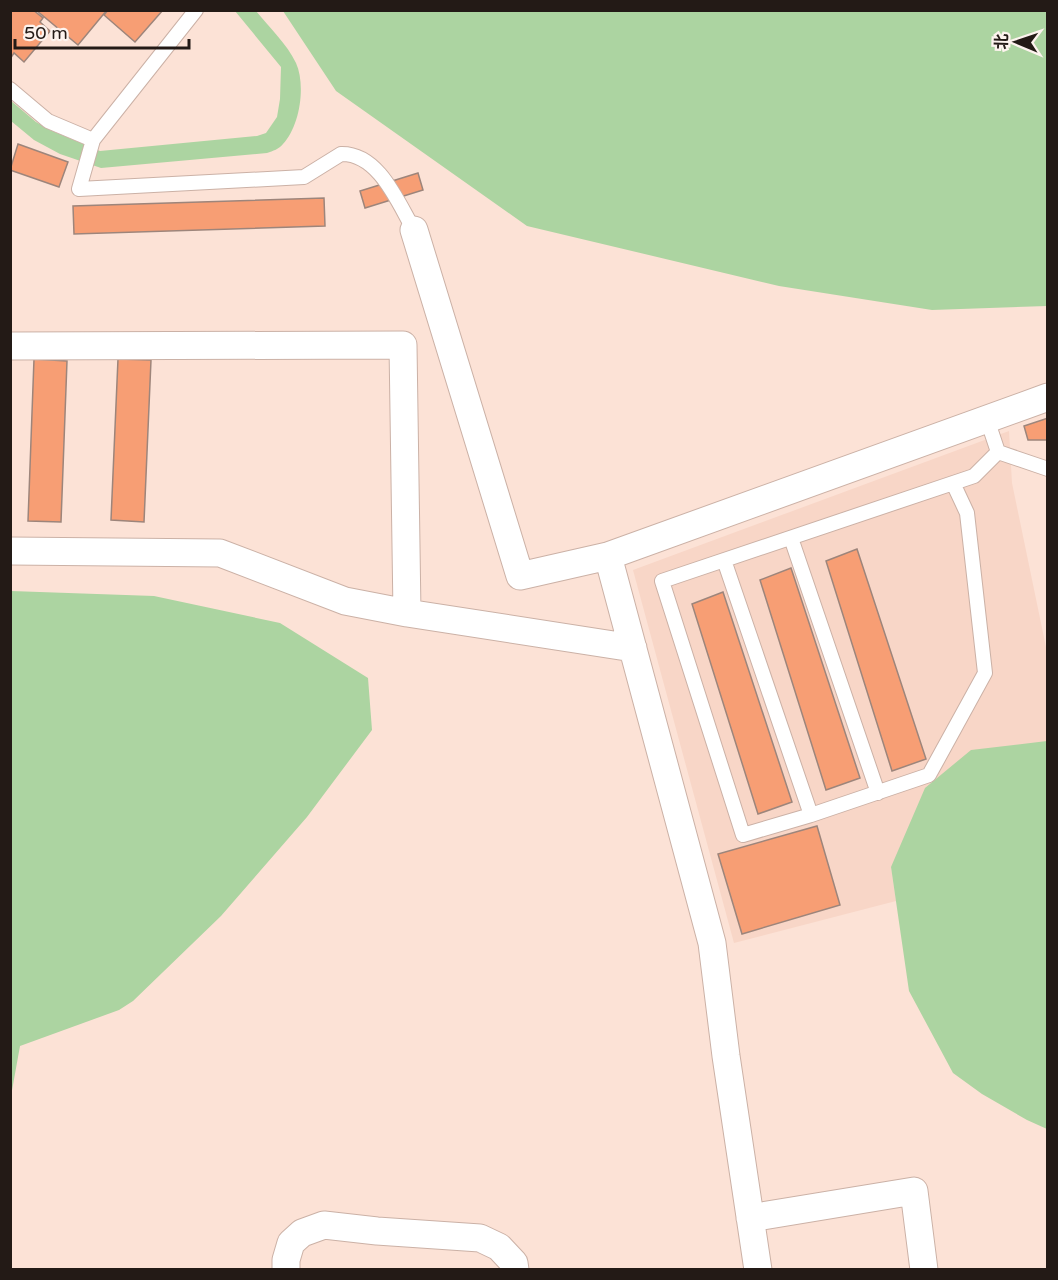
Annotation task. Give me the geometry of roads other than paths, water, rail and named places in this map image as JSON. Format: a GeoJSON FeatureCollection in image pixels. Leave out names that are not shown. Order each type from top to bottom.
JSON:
{"type":"FeatureCollection","features":[{"type":"Feature","properties":{"kind":"street"},"geometry":{"type":"LineString","coordinates":[[414,230],[520,576],[608,556],[1047,396]]}},
{"type":"Feature","properties":{"kind":"street"},"geometry":{"type":"LineString","coordinates":[[10,345],[402,345],[407,613]]}},
{"type":"Feature","properties":{"kind":"street"},"geometry":{"type":"LineString","coordinates":[[10,551],[220,553],[345,601],[407,613],[633,648]]}},
{"type":"Feature","properties":{"kind":"street"},"geometry":{"type":"LineString","coordinates":[[608,556],[712,944],[726,1056],[758,1269]]}},
{"type":"Feature","properties":{"kind":"street"},"geometry":{"type":"LineString","coordinates":[[750,1218],[914,1191],[924,1269]]}},
{"type":"Feature","properties":{"kind":"street"},"geometry":{"type":"LineString","coordinates":[[286,1269],[291,1243],[302,1233],[324,1225],[377,1232],[480,1238],[499,1247],[514,1263],[515,1269]]}},
{"type":"Feature","properties":{"kind":"lane"},"geometry":{"type":"LineString","coordinates":[[196,10],[93,140],[79,189],[304,177],[341,154],[354,155],[366,160],[380,174],[414,230]]}},
{"type":"Feature","properties":{"kind":"lane"},"geometry":{"type":"LineString","coordinates":[[10,89],[48,121],[93,140]]}},
{"type":"Feature","properties":{"kind":"lane"},"geometry":{"type":"LineString","coordinates":[[987,419],[998,452]]}},
{"type":"Feature","properties":{"kind":"lane"},"geometry":{"type":"LineString","coordinates":[[998,452],[1047,469]]}},
{"type":"Feature","properties":{"kind":"lane"},"geometry":{"type":"LineString","coordinates":[[953,483],[967,513],[986,673],[929,775],[812,815],[743,835],[662,581],[791,538],[953,483],[974,476],[998,452]]}},
{"type":"Feature","properties":{"kind":"lane"},"geometry":{"type":"LineString","coordinates":[[791,538],[878,793]]}},
{"type":"Feature","properties":{"kind":"lane"},"geometry":{"type":"LineString","coordinates":[[724,560],[812,815]]}}]}
